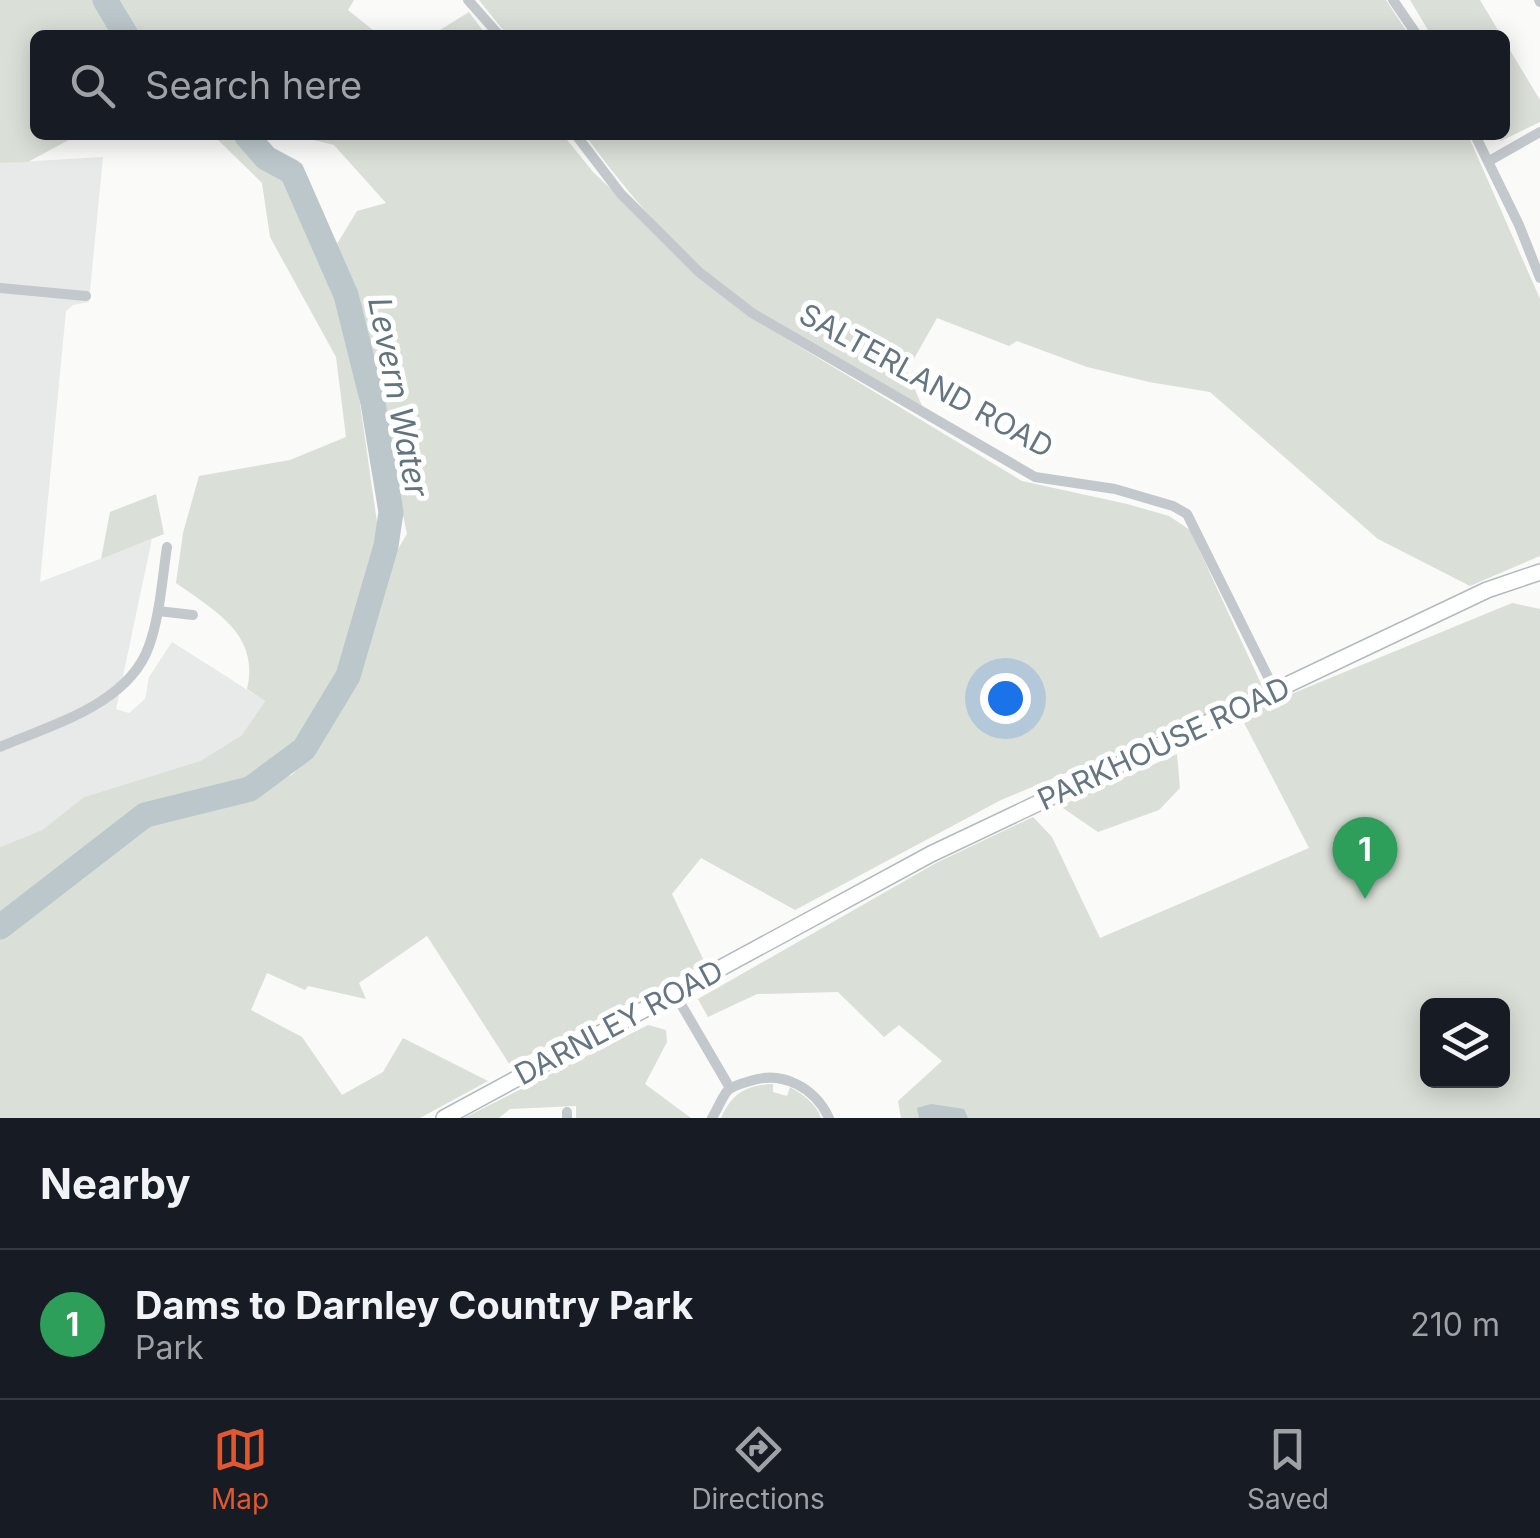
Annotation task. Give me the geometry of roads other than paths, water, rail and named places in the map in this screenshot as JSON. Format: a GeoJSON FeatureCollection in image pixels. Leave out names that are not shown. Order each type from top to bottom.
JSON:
{"type":"FeatureCollection","features":[{"type":"Feature","properties":{"kind":"main road","name":"PARKHOUSE ROAD"},"geometry":{"type":"LineString","coordinates":[[794,929],[988,826],[1487,590],[1540,573]]}},
{"type":"Feature","properties":{"kind":"main road","name":"DARNLEY ROAD"},"geometry":{"type":"LineString","coordinates":[[444,1118],[794,929]]}},
{"type":"Feature","properties":{"kind":"street"},"geometry":{"type":"LineString","coordinates":[[468,0],[495,30]]}},
{"type":"Feature","properties":{"kind":"street"},"geometry":{"type":"LineString","coordinates":[[1393,0],[1414,30]]}},
{"type":"Feature","properties":{"kind":"street"},"geometry":{"type":"LineString","coordinates":[[1489,161],[1540,132]]}},
{"type":"Feature","properties":{"kind":"street","name":"SALTERLAND ROAD"},"geometry":{"type":"LineString","coordinates":[[580,140],[621,194],[700,272],[752,313],[1035,476],[1115,489],[1173,506],[1186,514],[1276,693]]}},
{"type":"Feature","properties":{"kind":"street"},"geometry":{"type":"LineString","coordinates":[[1478,140],[1540,278]]}},
{"type":"Feature","properties":{"kind":"street"},"geometry":{"type":"LineString","coordinates":[[0,288],[86,296]]}},
{"type":"Feature","properties":{"kind":"street"},"geometry":{"type":"LineString","coordinates":[[0,747],[118,690],[148,648],[167,547]]}},
{"type":"Feature","properties":{"kind":"street"},"geometry":{"type":"LineString","coordinates":[[158,611],[193,615]]}},
{"type":"Feature","properties":{"kind":"street"},"geometry":{"type":"LineString","coordinates":[[675,994],[730,1088]]}},
{"type":"Feature","properties":{"kind":"street"},"geometry":{"type":"LineString","coordinates":[[712,1118],[730,1088],[755,1079],[788,1080],[817,1097],[829,1118]]}},
{"type":"Feature","properties":{"kind":"waterway","name":"Levern Water"},"geometry":{"type":"LineString","coordinates":[[105,0],[123,30]]}},
{"type":"Feature","properties":{"kind":"waterway","name":"Levern Water"},"geometry":{"type":"LineString","coordinates":[[0,927],[145,815],[250,789],[304,749],[348,676],[386,546],[391,512],[373,403],[346,295],[292,172],[266,158],[250,140]]}},
{"type":"Feature","properties":{"kind":"place","name":"Dams to Darnley Country Park"},"geometry":{"type":"Point","coordinates":[1365,899]}}]}
